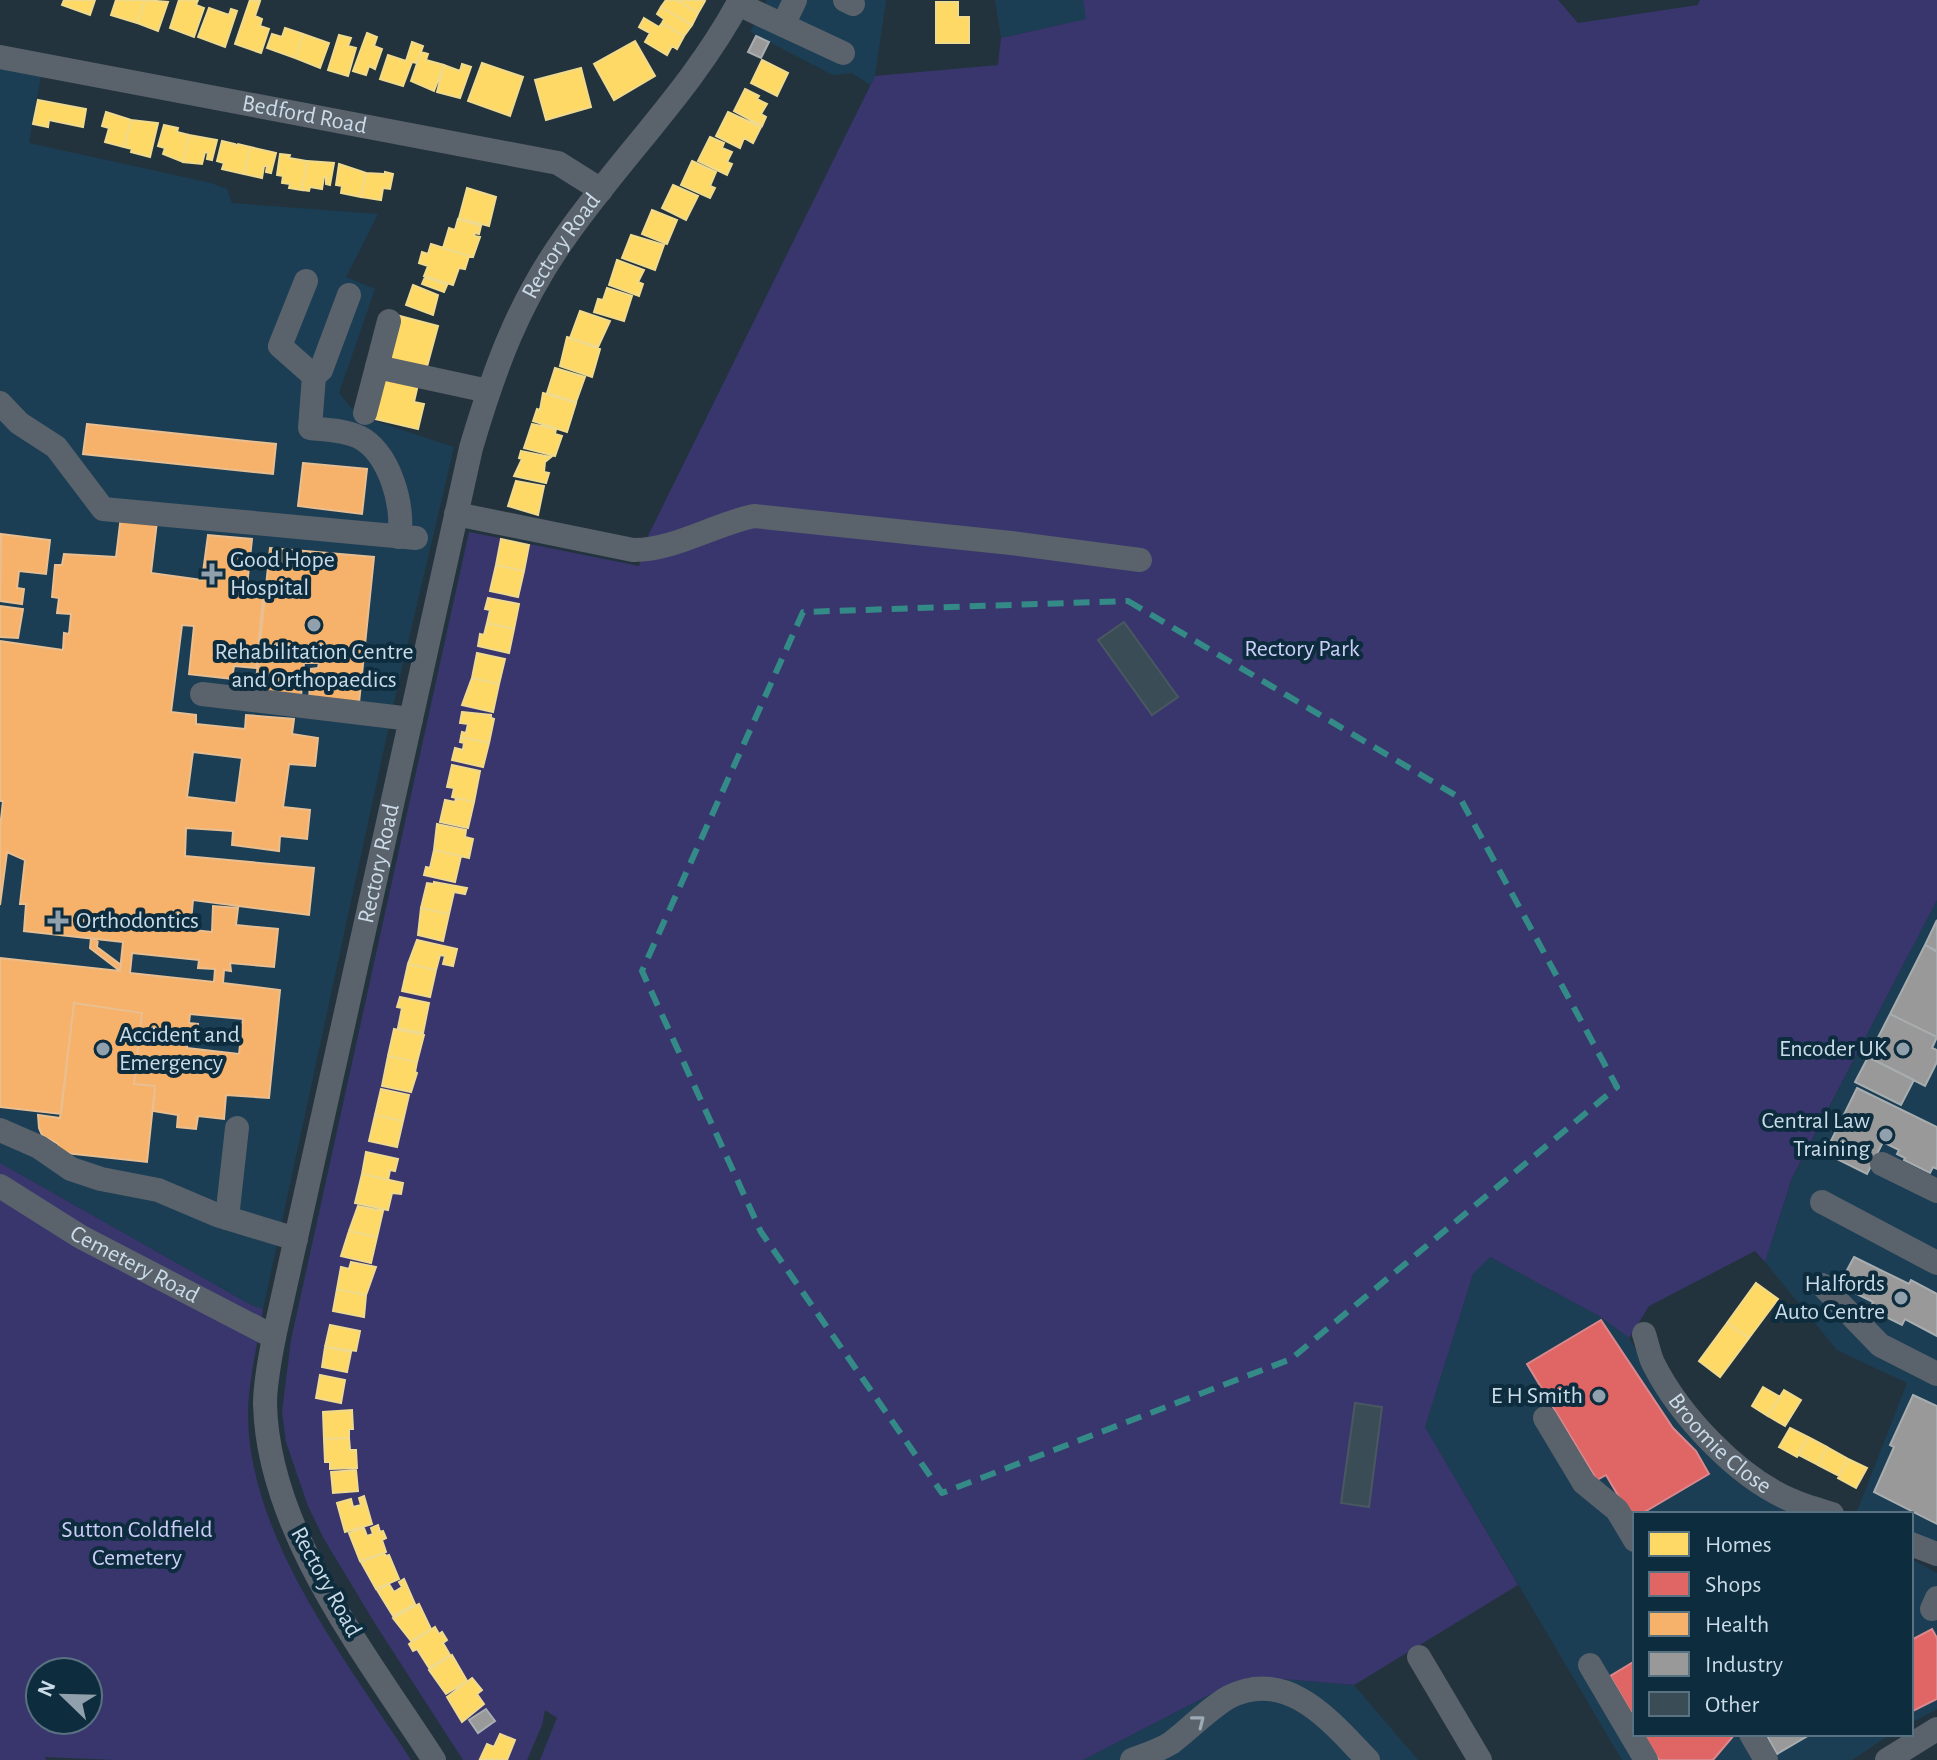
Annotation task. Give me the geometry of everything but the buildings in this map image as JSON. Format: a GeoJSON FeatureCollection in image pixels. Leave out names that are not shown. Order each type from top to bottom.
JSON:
{"type":"FeatureCollection","features":[{"type":"Feature","properties":{"kind":"street"},"geometry":{"type":"LineString","coordinates":[[783,25],[795,0]]}},
{"type":"Feature","properties":{"kind":"street"},"geometry":{"type":"LineString","coordinates":[[739,2],[843,53]]}},
{"type":"Feature","properties":{"kind":"street","name":"Rectory Road"},"geometry":{"type":"LineString","coordinates":[[434,1760],[336,1609],[307,1558],[289,1514],[273,1463],[265,1405],[274,1337],[456,514],[488,391],[505,342],[525,300],[566,236],[687,84],[739,2]]}},
{"type":"Feature","properties":{"kind":"street","name":"Bedford Road"},"geometry":{"type":"LineString","coordinates":[[0,57],[558,163],[601,190]]}},
{"type":"Feature","properties":{"kind":"street"},"geometry":{"type":"LineString","coordinates":[[306,281],[280,346],[314,376]]}},
{"type":"Feature","properties":{"kind":"street"},"geometry":{"type":"LineString","coordinates":[[0,403],[19,423],[56,447],[103,509],[408,537],[390,473],[375,451],[362,439],[346,432],[310,428],[314,376],[321,370],[349,295]]}},
{"type":"Feature","properties":{"kind":"street"},"geometry":{"type":"LineString","coordinates":[[365,413],[389,321]]}},
{"type":"Feature","properties":{"kind":"street"},"geometry":{"type":"LineString","coordinates":[[377,367],[488,391]]}},
{"type":"Feature","properties":{"kind":"street"},"geometry":{"type":"LineString","coordinates":[[456,514],[633,550],[657,547],[754,516],[1140,560]]}},
{"type":"Feature","properties":{"kind":"street"},"geometry":{"type":"LineString","coordinates":[[202,694],[411,719]]}},
{"type":"Feature","properties":{"kind":"street"},"geometry":{"type":"LineString","coordinates":[[227,1218],[237,1128]]}},
{"type":"Feature","properties":{"kind":"street"},"geometry":{"type":"LineString","coordinates":[[0,1130],[39,1147],[71,1169],[101,1179],[158,1190],[227,1218],[296,1239]]}},
{"type":"Feature","properties":{"kind":"street"},"geometry":{"type":"LineString","coordinates":[[1882,1164],[1937,1191]]}},
{"type":"Feature","properties":{"kind":"street","name":"Cemetery Road"},"geometry":{"type":"LineString","coordinates":[[0,1186],[81,1237],[274,1337]]}},
{"type":"Feature","properties":{"kind":"street"},"geometry":{"type":"LineString","coordinates":[[1822,1202],[1937,1263]]}},
{"type":"Feature","properties":{"kind":"street"},"geometry":{"type":"LineString","coordinates":[[1822,1285],[1880,1345],[1937,1374]]}},
{"type":"Feature","properties":{"kind":"street","name":"Broomie Close"},"geometry":{"type":"LineString","coordinates":[[1644,1334],[1652,1362],[1676,1399],[1714,1444],[1760,1484],[1790,1500],[1826,1512]]}},
{"type":"Feature","properties":{"kind":"street"},"geometry":{"type":"LineString","coordinates":[[1545,1418],[1584,1483],[1617,1510],[1633,1537]]}},
{"type":"Feature","properties":{"kind":"street"},"geometry":{"type":"LineString","coordinates":[[1913,1545],[1937,1554]]}},
{"type":"Feature","properties":{"kind":"street"},"geometry":{"type":"LineString","coordinates":[[1419,1657],[1480,1760]]}},
{"type":"Feature","properties":{"kind":"street"},"geometry":{"type":"LineString","coordinates":[[1590,1665],[1646,1760]]}},
{"type":"Feature","properties":{"kind":"street"},"geometry":{"type":"LineString","coordinates":[[1132,1760],[1168,1745],[1229,1697],[1268,1689],[1283,1691],[1318,1709],[1368,1760]]}},
{"type":"Feature","properties":{"kind":"street"},"geometry":{"type":"LineString","coordinates":[[1899,1757],[1937,1729]]}},
{"type":"Feature","properties":{"kind":"street"},"geometry":{"type":"LineString","coordinates":[[1752,1736],[1766,1760]]}},
{"type":"Feature","properties":{"kind":"highlighted area"},"geometry":{"type":"Polygon","coordinates":[[[1128,601],[1460,798],[1617,1087],[1291,1359],[942,1493],[761,1232],[642,971],[803,612],[1128,601]]]}},
{"type":"Feature","properties":{"kind":"shaded area"},"geometry":{"type":"Polygon","coordinates":[[[767,0],[886,0],[875,76],[870,85],[852,73],[833,75],[750,32],[767,0]]]}},
{"type":"Feature","properties":{"kind":"shaded area"},"geometry":{"type":"Polygon","coordinates":[[[995,0],[1083,0],[1087,19],[1001,38],[995,0]]]}},
{"type":"Feature","properties":{"kind":"shaded area","name":"Good Hope Hospital"},"geometry":{"type":"Polygon","coordinates":[[[0,68],[41,75],[29,143],[211,183],[227,189],[232,203],[378,214],[346,277],[375,289],[339,393],[357,415],[454,447],[394,702],[263,1309],[0,1163],[0,68]]]}},
{"type":"Feature","properties":{"kind":"shaded area"},"geometry":{"type":"Polygon","coordinates":[[[1937,900],[1937,1545],[1913,1537],[1913,1512],[1857,1512],[1907,1383],[1837,1350],[1765,1262],[1792,1179],[1937,900]]]}},
{"type":"Feature","properties":{"kind":"shaded area"},"geometry":{"type":"Polygon","coordinates":[[[1490,1257],[1601,1317],[1629,1338],[1667,1403],[1799,1512],[1633,1512],[1633,1736],[1888,1736],[1852,1760],[1622,1760],[1425,1427],[1473,1274],[1490,1257]]]}},
{"type":"Feature","properties":{"kind":"shaded area"},"geometry":{"type":"Polygon","coordinates":[[[1913,1560],[1937,1573],[1937,1709],[1913,1722],[1913,1560]]]}},
{"type":"Feature","properties":{"kind":"shaded area"},"geometry":{"type":"Polygon","coordinates":[[[1272,1678],[1354,1685],[1418,1760],[1083,1760],[1236,1681],[1272,1678]]]}},
{"type":"Feature","properties":{"kind":"green space","name":"Rectory Park"},"geometry":{"type":"Polygon","coordinates":[[[1083,0],[1558,0],[1578,23],[1698,5],[1700,0],[1937,0],[1937,900],[1792,1178],[1765,1262],[1755,1251],[1649,1306],[1629,1338],[1601,1317],[1490,1257],[1473,1274],[1425,1427],[1518,1585],[1354,1685],[1272,1678],[1236,1681],[1083,1760],[540,1760],[557,1718],[545,1710],[527,1760],[463,1760],[324,1539],[308,1506],[286,1442],[282,1412],[291,1340],[469,532],[639,566],[647,538],[875,76],[998,65],[1001,38],[1086,19],[1083,0]]]}},
{"type":"Feature","properties":{"kind":"green space","name":"Sutton Coldfield Cemetery"},"geometry":{"type":"Polygon","coordinates":[[[0,1163],[263,1309],[248,1411],[252,1458],[264,1504],[282,1550],[305,1595],[411,1760],[116,1760],[44,1757],[47,1760],[0,1760],[0,1163]]]}},
{"type":"Feature","properties":{"kind":"place","name":"Good Hope Hospital"},"geometry":{"type":"Point","coordinates":[212,574]}},
{"type":"Feature","properties":{"kind":"place","name":"Rehabilitation Centre and Orthopaedics"},"geometry":{"type":"Point","coordinates":[314,625]}},
{"type":"Feature","properties":{"kind":"place","name":"Orthodontics"},"geometry":{"type":"Point","coordinates":[58,921]}},
{"type":"Feature","properties":{"kind":"place","name":"Accident and Emergency"},"geometry":{"type":"Point","coordinates":[103,1049]}},
{"type":"Feature","properties":{"kind":"place","name":"Encoder UK"},"geometry":{"type":"Point","coordinates":[1903,1049]}},
{"type":"Feature","properties":{"kind":"place","name":"Central Law Training"},"geometry":{"type":"Point","coordinates":[1886,1135]}},
{"type":"Feature","properties":{"kind":"place","name":"Halfords Auto Centre"},"geometry":{"type":"Point","coordinates":[1901,1298]}},
{"type":"Feature","properties":{"kind":"place","name":"E H Smith"},"geometry":{"type":"Point","coordinates":[1599,1396]}}]}
